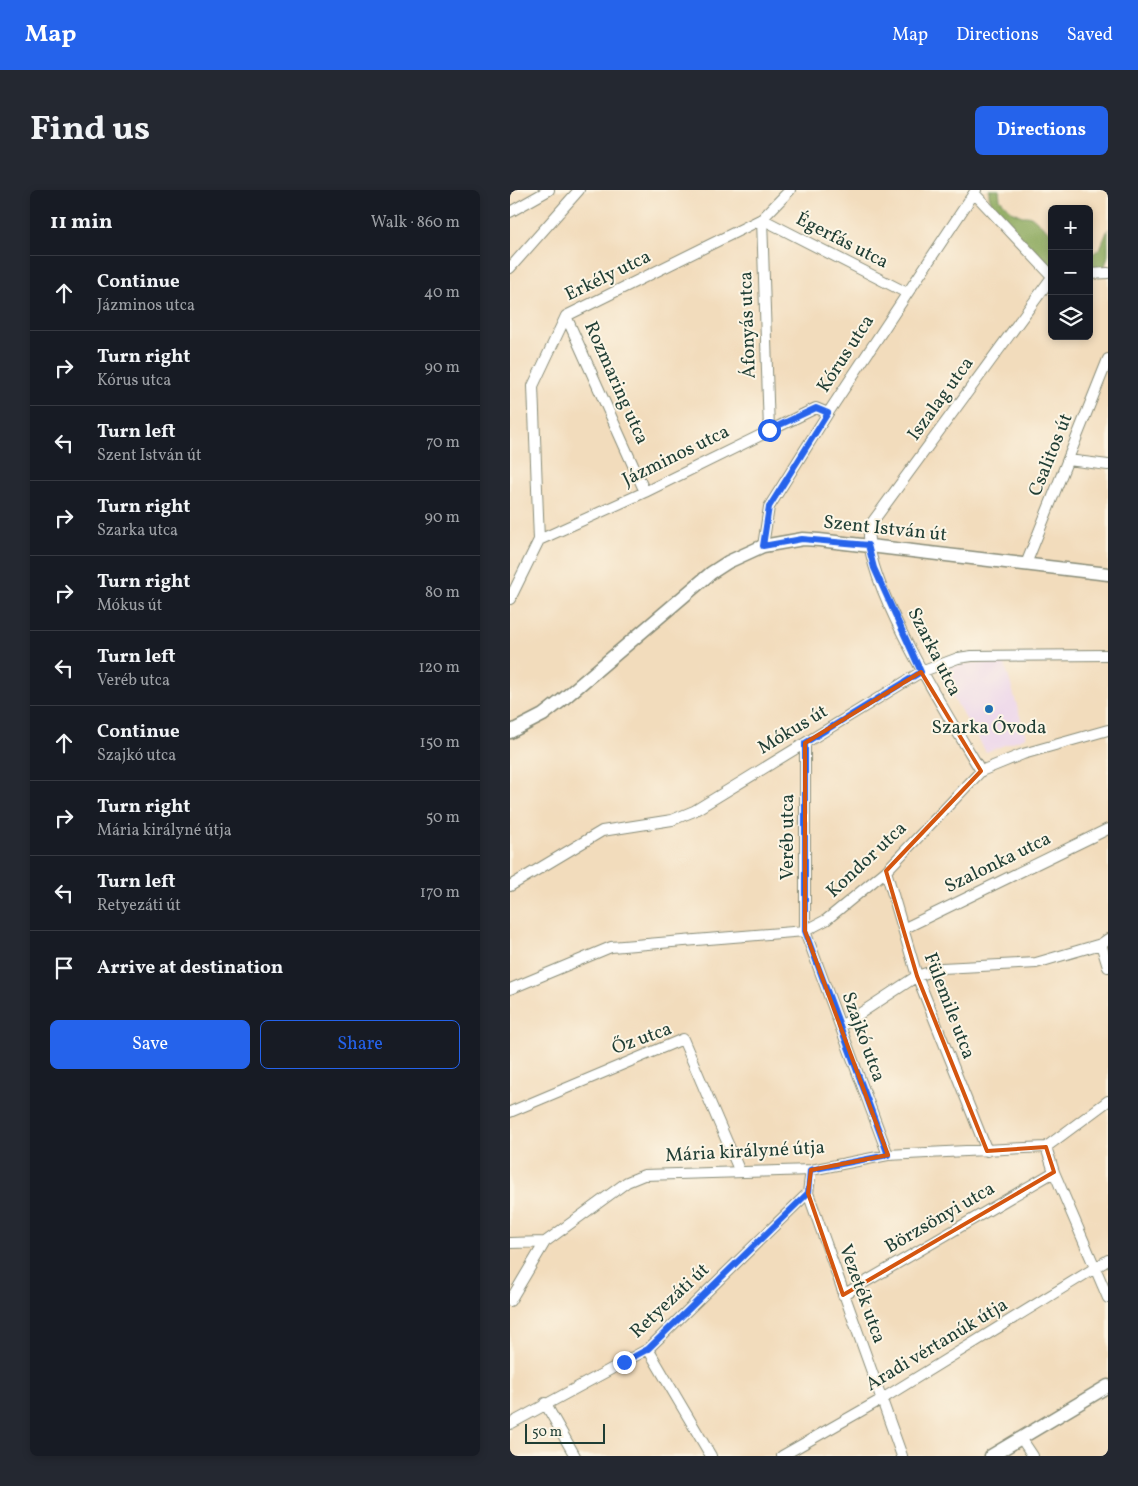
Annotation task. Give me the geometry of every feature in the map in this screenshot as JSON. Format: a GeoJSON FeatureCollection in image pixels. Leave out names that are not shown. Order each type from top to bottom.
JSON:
{"type":"FeatureCollection","features":[{"type":"Feature","properties":{"kind":"street"},"geometry":{"type":"LineString","coordinates":[[510,212],[550,190]]}},
{"type":"Feature","properties":{"kind":"street"},"geometry":{"type":"LineString","coordinates":[[564,190],[572,199]]}},
{"type":"Feature","properties":{"kind":"street"},"geometry":{"type":"LineString","coordinates":[[510,268],[579,190]]}},
{"type":"Feature","properties":{"kind":"street","name":"Erkély utca"},"geometry":{"type":"LineString","coordinates":[[510,599],[539,540],[533,386],[566,316],[762,220],[790,190]]}},
{"type":"Feature","properties":{"kind":"street"},"geometry":{"type":"LineString","coordinates":[[975,192],[1048,273]]}},
{"type":"Feature","properties":{"kind":"street","name":"Kórus utca"},"geometry":{"type":"LineString","coordinates":[[763,546],[769,507],[906,293],[975,192]]}},
{"type":"Feature","properties":{"kind":"street","name":"Égerfás utca"},"geometry":{"type":"LineString","coordinates":[[762,220],[906,293]]}},
{"type":"Feature","properties":{"kind":"street","name":"Áfonyás utca"},"geometry":{"type":"LineString","coordinates":[[762,220],[769,430]]}},
{"type":"Feature","properties":{"kind":"street"},"geometry":{"type":"LineString","coordinates":[[1093,274],[1108,273]]}},
{"type":"Feature","properties":{"kind":"street","name":"Iszalag utca"},"geometry":{"type":"LineString","coordinates":[[868,545],[868,531],[871,524],[1048,282]]}},
{"type":"Feature","properties":{"kind":"street","name":"Rozmaring utca"},"geometry":{"type":"LineString","coordinates":[[566,316],[645,492]]}},
{"type":"Feature","properties":{"kind":"street","name":"Csalitos út"},"geometry":{"type":"LineString","coordinates":[[1026,564],[1108,359]]}},
{"type":"Feature","properties":{"kind":"street","name":"Jázminos utca"},"geometry":{"type":"LineString","coordinates":[[539,540],[645,492],[816,408],[828,413]]}},
{"type":"Feature","properties":{"kind":"street"},"geometry":{"type":"LineString","coordinates":[[1068,460],[1108,465]]}},
{"type":"Feature","properties":{"kind":"street","name":"Szent István út"},"geometry":{"type":"LineString","coordinates":[[510,732],[543,715],[561,701],[711,573],[744,554],[763,546],[802,539],[868,545],[1108,574]]}},
{"type":"Feature","properties":{"kind":"street","name":"Szarka utca"},"geometry":{"type":"LineString","coordinates":[[868,545],[874,568],[921,672],[981,771]]}},
{"type":"Feature","properties":{"kind":"street","name":"Mókus út"},"geometry":{"type":"LineString","coordinates":[[510,886],[602,831],[672,820],[694,810],[921,672],[958,658],[972,656],[1108,654]]}},
{"type":"Feature","properties":{"kind":"street","name":"Kondor utca"},"geometry":{"type":"LineString","coordinates":[[510,989],[611,947],[805,931],[826,920],[886,871],[981,771],[1023,754],[1108,730]]}},
{"type":"Feature","properties":{"kind":"street","name":"Veréb utca"},"geometry":{"type":"LineString","coordinates":[[805,743],[805,931]]}},
{"type":"Feature","properties":{"kind":"street","name":"Szalonka utca"},"geometry":{"type":"LineString","coordinates":[[903,928],[1108,830]]}},
{"type":"Feature","properties":{"kind":"street","name":"Fülemile utca"},"geometry":{"type":"LineString","coordinates":[[886,871],[917,976],[987,1151]]}},
{"type":"Feature","properties":{"kind":"street","name":"Szajkó utca"},"geometry":{"type":"LineString","coordinates":[[805,931],[888,1155]]}},
{"type":"Feature","properties":{"kind":"street"},"geometry":{"type":"LineString","coordinates":[[841,1026],[917,976],[942,968],[1036,963],[1104,942],[1108,967]]}},
{"type":"Feature","properties":{"kind":"street","name":"Őz utca"},"geometry":{"type":"LineString","coordinates":[[510,1112],[683,1039],[740,1172]]}},
{"type":"Feature","properties":{"kind":"street"},"geometry":{"type":"LineString","coordinates":[[1108,1101],[1046,1147],[1054,1172],[1108,1298]]}},
{"type":"Feature","properties":{"kind":"street","name":"Mária királyné útja"},"geometry":{"type":"LineString","coordinates":[[545,1242],[644,1174],[810,1170],[888,1155],[1046,1147]]}},
{"type":"Feature","properties":{"kind":"street","name":"Vezeték utca"},"geometry":{"type":"LineString","coordinates":[[810,1170],[808,1193],[902,1456]]}},
{"type":"Feature","properties":{"kind":"street","name":"Börzsönyi utca"},"geometry":{"type":"LineString","coordinates":[[843,1295],[1054,1172]]}},
{"type":"Feature","properties":{"kind":"street","name":"Retyezáti út"},"geometry":{"type":"LineString","coordinates":[[510,1424],[545,1403],[648,1349],[808,1193]]}},
{"type":"Feature","properties":{"kind":"street"},"geometry":{"type":"LineString","coordinates":[[510,1243],[545,1242]]}},
{"type":"Feature","properties":{"kind":"street"},"geometry":{"type":"LineString","coordinates":[[510,1301],[545,1242]]}},
{"type":"Feature","properties":{"kind":"street","name":"Aradi vértanúk útja"},"geometry":{"type":"LineString","coordinates":[[782,1456],[882,1399],[1108,1260]]}},
{"type":"Feature","properties":{"kind":"street"},"geometry":{"type":"LineString","coordinates":[[648,1349],[711,1456]]}},
{"type":"Feature","properties":{"kind":"street"},"geometry":{"type":"LineString","coordinates":[[991,1456],[1108,1386]]}},
{"type":"Feature","properties":{"kind":"street"},"geometry":{"type":"LineString","coordinates":[[545,1403],[575,1456]]}},
{"type":"Feature","properties":{"kind":"street"},"geometry":{"type":"LineString","coordinates":[[1021,1438],[1033,1456]]}},
{"type":"Feature","properties":{"kind":"highlighted area"},"geometry":{"type":"Polygon","coordinates":[[[921,672],[981,771],[886,871],[917,976],[987,1151],[1046,1147],[1054,1172],[843,1295],[808,1193],[811,1170],[888,1155],[805,931],[805,743],[921,672]]]}},
{"type":"Feature","properties":{"kind":"shaded area","name":"Szarka Óvoda"},"geometry":{"type":"Polygon","coordinates":[[[1004,661],[1026,737],[986,752],[943,681],[950,665],[1004,661]]]}},
{"type":"Feature","properties":{"kind":"green space"},"geometry":{"type":"Polygon","coordinates":[[[989,190],[999,190],[1000,199],[1011,211],[1022,216],[1031,216],[1048,231],[1048,265],[1041,262],[1000,218],[990,198],[989,190]]]}},
{"type":"Feature","properties":{"kind":"green space"},"geometry":{"type":"Polygon","coordinates":[[[1108,229],[1108,255],[1105,266],[1093,270],[1093,253],[1100,249],[1108,229]]]}},
{"type":"Feature","properties":{"kind":"place","name":"Szarka Óvoda"},"geometry":{"type":"Point","coordinates":[989,709]}},
{"type":"Feature","properties":{"kind":"route"},"geometry":{"type":"LineString","coordinates":[[624,1362],[648,1349],[808,1193],[810,1170],[888,1155],[805,931],[805,743],[921,672],[874,568],[868,545],[802,539],[763,546],[769,507],[828,413],[816,408],[769,430]]}}]}
